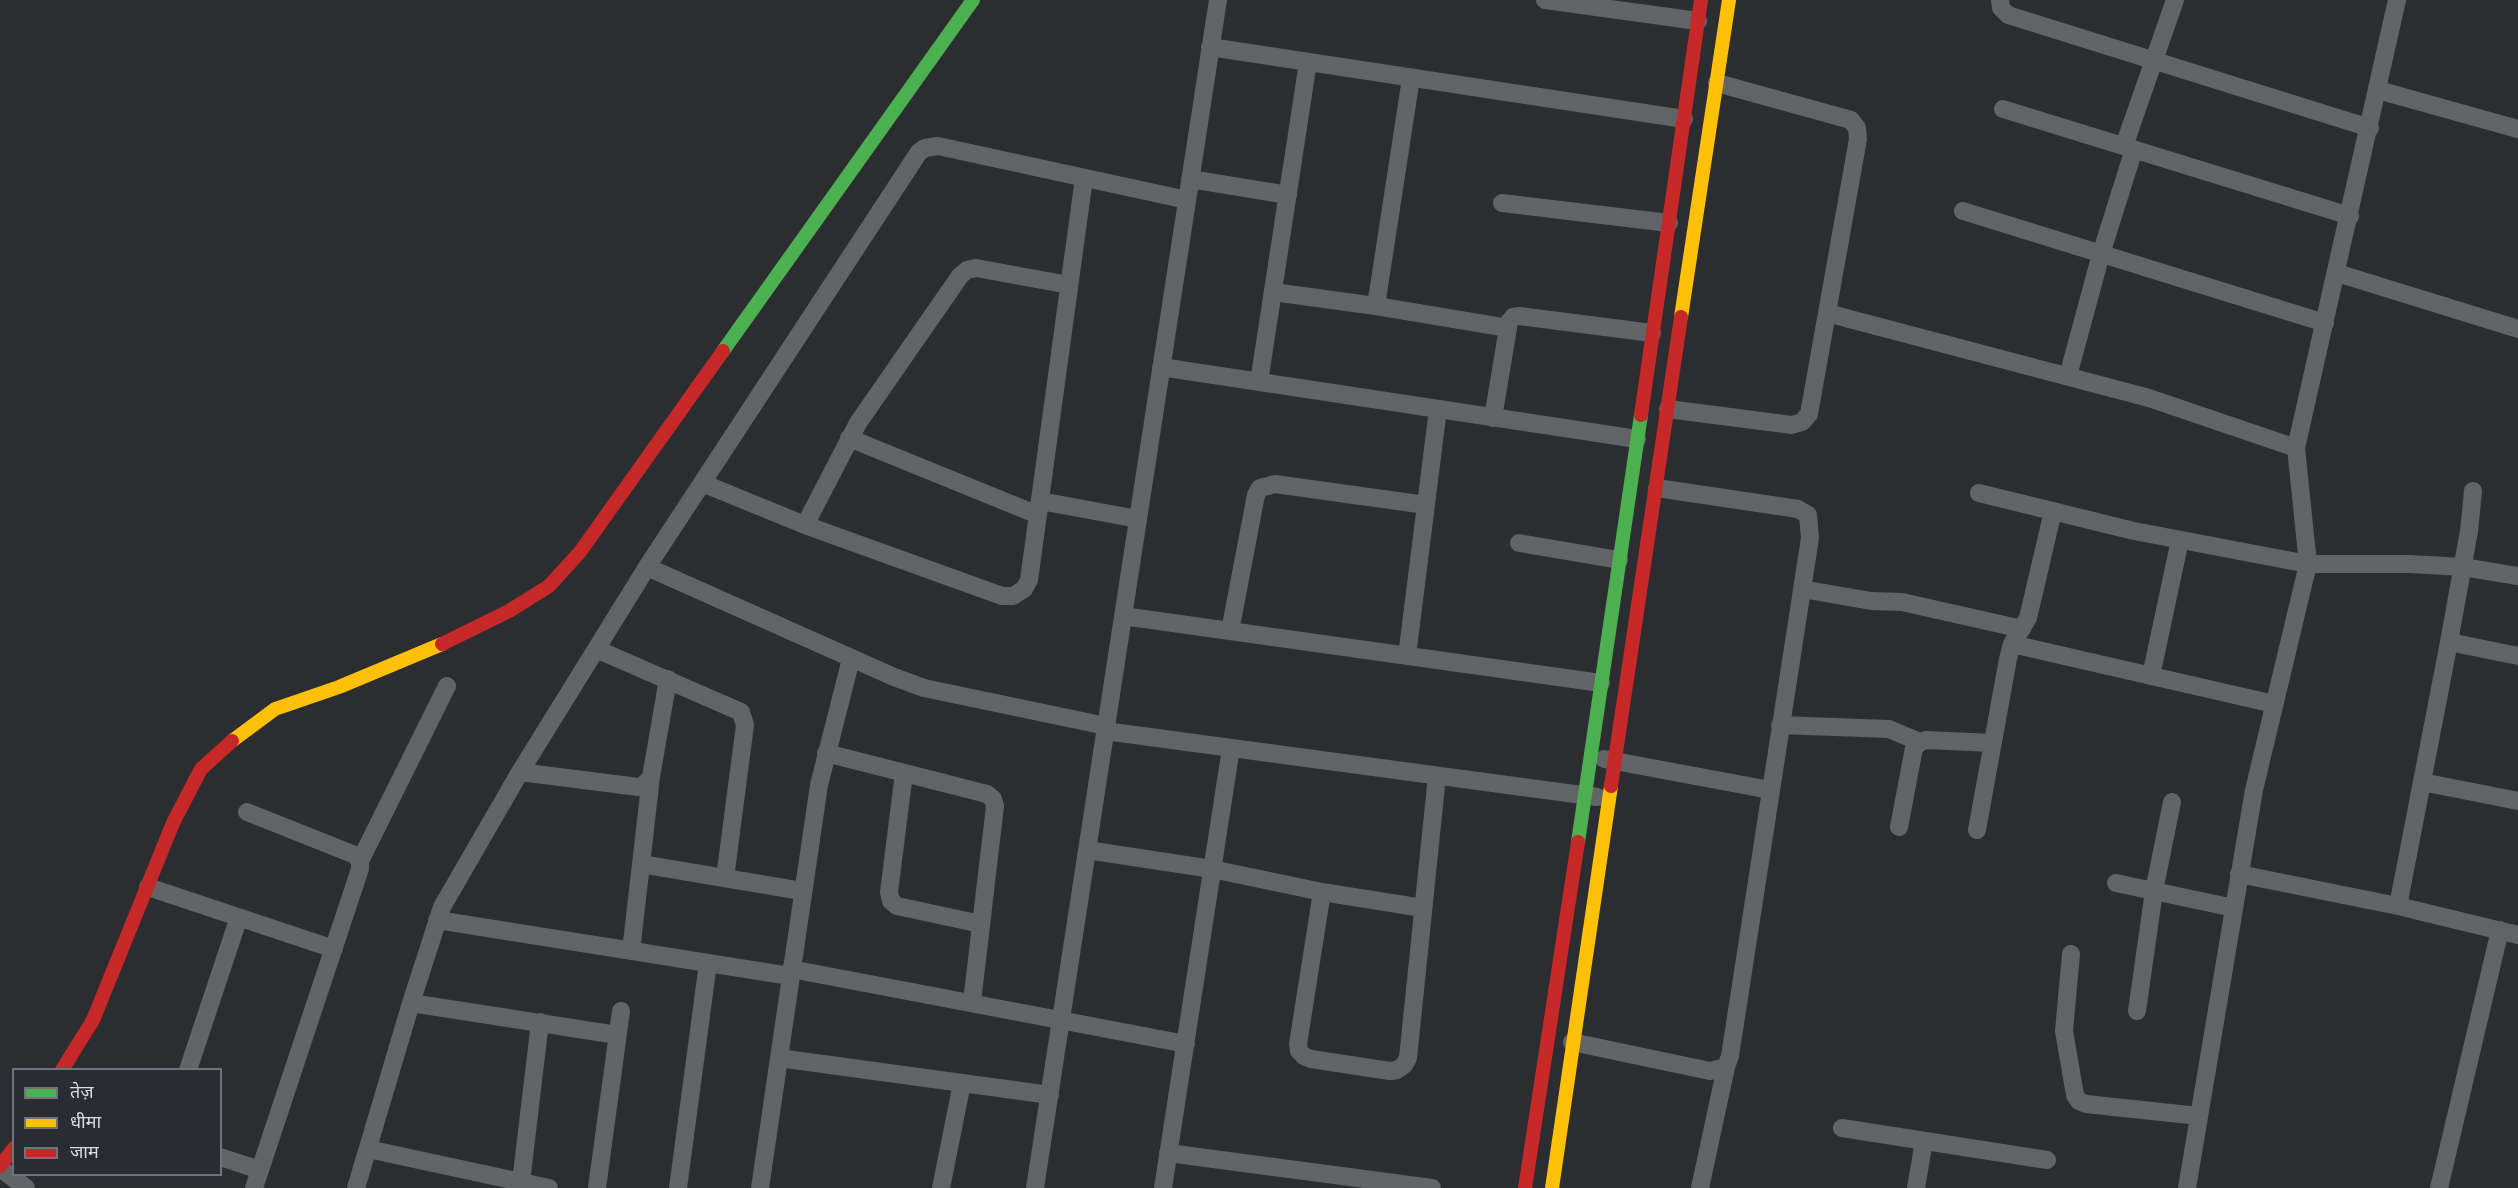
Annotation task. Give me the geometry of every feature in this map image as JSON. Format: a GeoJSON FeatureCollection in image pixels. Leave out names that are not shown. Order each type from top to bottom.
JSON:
{"type":"FeatureCollection","features":[{"type":"Feature","properties":{"kind":"street"},"geometry":{"type":"LineString","coordinates":[[63,1068],[93,1020],[173,823],[201,769],[232,741],[275,709],[339,687],[451,640],[509,611],[549,586],[580,552],[973,0]]}},
{"type":"Feature","properties":{"kind":"street"},"geometry":{"type":"LineString","coordinates":[[1035,1188],[1218,0]]}},
{"type":"Feature","properties":{"kind":"street"},"geometry":{"type":"LineString","coordinates":[[1545,0],[1698,21]]}},
{"type":"Feature","properties":{"kind":"street"},"geometry":{"type":"LineString","coordinates":[[1525,1188],[1585,796],[1701,0]]}},
{"type":"Feature","properties":{"kind":"street"},"geometry":{"type":"LineString","coordinates":[[1552,1188],[1729,0]]}},
{"type":"Feature","properties":{"kind":"street"},"geometry":{"type":"LineString","coordinates":[[2000,0],[2001,8],[2008,15],[2370,128]]}},
{"type":"Feature","properties":{"kind":"street"},"geometry":{"type":"LineString","coordinates":[[2068,376],[2152,60],[2175,0]]}},
{"type":"Feature","properties":{"kind":"street"},"geometry":{"type":"LineString","coordinates":[[2187,1188],[2254,790],[2308,564],[2296,448],[2370,128],[2397,0]]}},
{"type":"Feature","properties":{"kind":"street"},"geometry":{"type":"LineString","coordinates":[[1210,47],[1684,119]]}},
{"type":"Feature","properties":{"kind":"street"},"geometry":{"type":"LineString","coordinates":[[1259,382],[1308,62]]}},
{"type":"Feature","properties":{"kind":"street"},"geometry":{"type":"LineString","coordinates":[[1377,306],[1411,78]]}},
{"type":"Feature","properties":{"kind":"street"},"geometry":{"type":"LineString","coordinates":[[1668,409],[1792,425],[1802,422],[1809,414],[1858,139],[1857,128],[1851,120],[1717,83]]}},
{"type":"Feature","properties":{"kind":"street"},"geometry":{"type":"LineString","coordinates":[[2378,90],[2518,129]]}},
{"type":"Feature","properties":{"kind":"street"},"geometry":{"type":"LineString","coordinates":[[2003,109],[2350,216]]}},
{"type":"Feature","properties":{"kind":"street"},"geometry":{"type":"LineString","coordinates":[[356,1188],[442,906],[520,772],[647,567],[919,152],[925,148],[938,146],[1187,200]]}},
{"type":"Feature","properties":{"kind":"street"},"geometry":{"type":"LineString","coordinates":[[702,483],[805,525],[1002,596],[1013,596],[1024,589],[1029,580],[1084,178]]}},
{"type":"Feature","properties":{"kind":"street"},"geometry":{"type":"LineString","coordinates":[[1190,179],[1288,195]]}},
{"type":"Feature","properties":{"kind":"street"},"geometry":{"type":"LineString","coordinates":[[1502,203],[1669,223]]}},
{"type":"Feature","properties":{"kind":"street"},"geometry":{"type":"LineString","coordinates":[[1963,211],[2325,323]]}},
{"type":"Feature","properties":{"kind":"street"},"geometry":{"type":"LineString","coordinates":[[805,525],[849,438],[960,276],[967,270],[985,269],[1069,285]]}},
{"type":"Feature","properties":{"kind":"street"},"geometry":{"type":"LineString","coordinates":[[2337,273],[2518,328]]}},
{"type":"Feature","properties":{"kind":"street"},"geometry":{"type":"LineString","coordinates":[[1273,292],[1377,306],[1509,328]]}},
{"type":"Feature","properties":{"kind":"street"},"geometry":{"type":"LineString","coordinates":[[1827,313],[2149,398],[2296,448]]}},
{"type":"Feature","properties":{"kind":"street"},"geometry":{"type":"LineString","coordinates":[[1493,418],[1513,317],[1652,333]]}},
{"type":"Feature","properties":{"kind":"street"},"geometry":{"type":"LineString","coordinates":[[1161,367],[1637,440]]}},
{"type":"Feature","properties":{"kind":"street"},"geometry":{"type":"LineString","coordinates":[[1407,656],[1438,409]]}},
{"type":"Feature","properties":{"kind":"street"},"geometry":{"type":"LineString","coordinates":[[849,438],[1039,508],[1138,519]]}},
{"type":"Feature","properties":{"kind":"street"},"geometry":{"type":"LineString","coordinates":[[1230,631],[1256,495],[1260,488],[1275,484],[1426,505]]}},
{"type":"Feature","properties":{"kind":"street"},"geometry":{"type":"LineString","coordinates":[[1657,488],[1798,509],[1808,515],[1810,525],[1810,538],[1730,1056],[1701,1188]]}},
{"type":"Feature","properties":{"kind":"street"},"geometry":{"type":"LineString","coordinates":[[2398,906],[2463,567],[2473,491]]}},
{"type":"Feature","properties":{"kind":"street"},"geometry":{"type":"LineString","coordinates":[[1979,493],[2180,540],[2308,564],[2409,564],[2463,567],[2518,576]]}},
{"type":"Feature","properties":{"kind":"street"},"geometry":{"type":"LineString","coordinates":[[1977,830],[1993,743],[2017,637],[2028,618],[2053,511]]}},
{"type":"Feature","properties":{"kind":"street"},"geometry":{"type":"LineString","coordinates":[[2151,676],[2180,540]]}},
{"type":"Feature","properties":{"kind":"street"},"geometry":{"type":"LineString","coordinates":[[1519,543],[1619,560]]}},
{"type":"Feature","properties":{"kind":"street"},"geometry":{"type":"LineString","coordinates":[[647,567],[851,659],[924,687],[1106,729],[1231,748],[1610,798]]}},
{"type":"Feature","properties":{"kind":"street"},"geometry":{"type":"LineString","coordinates":[[1802,589],[1871,602],[1902,602],[2151,676],[2274,704]]}},
{"type":"Feature","properties":{"kind":"street"},"geometry":{"type":"LineString","coordinates":[[1123,616],[1601,683]]}},
{"type":"Feature","properties":{"kind":"street"},"geometry":{"type":"LineString","coordinates":[[2449,642],[2518,656]]}},
{"type":"Feature","properties":{"kind":"street"},"geometry":{"type":"LineString","coordinates":[[596,649],[735,708],[744,718],[745,725],[725,878]]}},
{"type":"Feature","properties":{"kind":"street"},"geometry":{"type":"LineString","coordinates":[[760,1188],[802,891],[826,753],[851,659]]}},
{"type":"Feature","properties":{"kind":"street"},"geometry":{"type":"LineString","coordinates":[[631,951],[651,777],[668,679]]}},
{"type":"Feature","properties":{"kind":"street"},"geometry":{"type":"LineString","coordinates":[[254,1188],[360,869],[360,861],[447,686]]}},
{"type":"Feature","properties":{"kind":"street"},"geometry":{"type":"LineString","coordinates":[[1780,725],[1889,729],[1920,742]]}},
{"type":"Feature","properties":{"kind":"street"},"geometry":{"type":"LineString","coordinates":[[1899,827],[1914,748],[1920,742],[1927,740],[1993,743]]}},
{"type":"Feature","properties":{"kind":"street"},"geometry":{"type":"LineString","coordinates":[[1163,1188],[1231,748]]}},
{"type":"Feature","properties":{"kind":"street"},"geometry":{"type":"LineString","coordinates":[[826,753],[987,794],[993,799],[995,806],[972,1002]]}},
{"type":"Feature","properties":{"kind":"street"},"geometry":{"type":"LineString","coordinates":[[1590,758],[1616,760],[1770,790]]}},
{"type":"Feature","properties":{"kind":"street"},"geometry":{"type":"LineString","coordinates":[[520,772],[638,788],[644,786],[651,777]]}},
{"type":"Feature","properties":{"kind":"street"},"geometry":{"type":"LineString","coordinates":[[904,773],[889,892],[891,901],[897,906],[981,924]]}},
{"type":"Feature","properties":{"kind":"street"},"geometry":{"type":"LineString","coordinates":[[1322,892],[1298,1044],[1299,1051],[1311,1059],[1390,1071],[1404,1065],[1408,1058],[1437,776]]}},
{"type":"Feature","properties":{"kind":"street"},"geometry":{"type":"LineString","coordinates":[[2422,783],[2518,801]]}},
{"type":"Feature","properties":{"kind":"street"},"geometry":{"type":"LineString","coordinates":[[2137,1011],[2154,891],[2172,802]]}},
{"type":"Feature","properties":{"kind":"street"},"geometry":{"type":"LineString","coordinates":[[248,812],[355,855],[360,861]]}},
{"type":"Feature","properties":{"kind":"street"},"geometry":{"type":"LineString","coordinates":[[1087,850],[1212,869],[1322,892],[1424,908]]}},
{"type":"Feature","properties":{"kind":"street"},"geometry":{"type":"LineString","coordinates":[[641,864],[802,891]]}},
{"type":"Feature","properties":{"kind":"street"},"geometry":{"type":"LineString","coordinates":[[2240,874],[2398,906],[2509,932],[2439,1188]]}},
{"type":"Feature","properties":{"kind":"street"},"geometry":{"type":"LineString","coordinates":[[2116,883],[2234,908]]}},
{"type":"Feature","properties":{"kind":"street"},"geometry":{"type":"LineString","coordinates":[[147,886],[334,949]]}},
{"type":"Feature","properties":{"kind":"street"},"geometry":{"type":"LineString","coordinates":[[189,1068],[239,917]]}},
{"type":"Feature","properties":{"kind":"street"},"geometry":{"type":"LineString","coordinates":[[437,920],[972,1002],[1186,1044]]}},
{"type":"Feature","properties":{"kind":"street"},"geometry":{"type":"LineString","coordinates":[[2071,954],[2064,1031],[2075,1095],[2079,1101],[2086,1104],[2199,1116]]}},
{"type":"Feature","properties":{"kind":"street"},"geometry":{"type":"LineString","coordinates":[[678,1188],[708,963]]}},
{"type":"Feature","properties":{"kind":"street"},"geometry":{"type":"LineString","coordinates":[[411,1003],[617,1035]]}},
{"type":"Feature","properties":{"kind":"street"},"geometry":{"type":"LineString","coordinates":[[597,1188],[621,1011]]}},
{"type":"Feature","properties":{"kind":"street"},"geometry":{"type":"LineString","coordinates":[[521,1182],[540,1022]]}},
{"type":"Feature","properties":{"kind":"street"},"geometry":{"type":"LineString","coordinates":[[1572,1042],[1710,1071],[1726,1067]]}},
{"type":"Feature","properties":{"kind":"street"},"geometry":{"type":"LineString","coordinates":[[779,1058],[1050,1095]]}},
{"type":"Feature","properties":{"kind":"street"},"geometry":{"type":"LineString","coordinates":[[940,1188],[962,1083]]}},
{"type":"Feature","properties":{"kind":"street"},"geometry":{"type":"LineString","coordinates":[[1842,1128],[2047,1160]]}},
{"type":"Feature","properties":{"kind":"street"},"geometry":{"type":"LineString","coordinates":[[1916,1188],[1924,1141]]}},
{"type":"Feature","properties":{"kind":"street"},"geometry":{"type":"LineString","coordinates":[[368,1149],[549,1188]]}},
{"type":"Feature","properties":{"kind":"street"},"geometry":{"type":"LineString","coordinates":[[12,1151],[0,1167],[26,1188]]}},
{"type":"Feature","properties":{"kind":"street"},"geometry":{"type":"LineString","coordinates":[[1168,1153],[1383,1185],[1432,1188]]}},
{"type":"Feature","properties":{"kind":"street"},"geometry":{"type":"LineString","coordinates":[[222,1158],[260,1170]]}},
{"type":"Feature","properties":{"kind":"traffic: fast"},"geometry":{"type":"LineString","coordinates":[[723,351],[973,0]]}},
{"type":"Feature","properties":{"kind":"traffic: fast"},"geometry":{"type":"LineString","coordinates":[[1578,842],[1641,415]]}},
{"type":"Feature","properties":{"kind":"traffic: slow"},"geometry":{"type":"LineString","coordinates":[[1681,317],[1729,0]]}},
{"type":"Feature","properties":{"kind":"traffic: slow"},"geometry":{"type":"LineString","coordinates":[[232,741],[275,709],[339,687],[442,644]]}},
{"type":"Feature","properties":{"kind":"traffic: slow"},"geometry":{"type":"LineString","coordinates":[[1552,1188],[1611,786]]}},
{"type":"Feature","properties":{"kind":"traffic: jam"},"geometry":{"type":"LineString","coordinates":[[1641,415],[1701,0]]}},
{"type":"Feature","properties":{"kind":"traffic: jam"},"geometry":{"type":"LineString","coordinates":[[1611,786],[1681,317]]}},
{"type":"Feature","properties":{"kind":"traffic: jam"},"geometry":{"type":"LineString","coordinates":[[442,644],[509,611],[549,586],[580,552],[723,351]]}},
{"type":"Feature","properties":{"kind":"traffic: jam"},"geometry":{"type":"LineString","coordinates":[[63,1068],[93,1020],[173,823],[201,769],[232,741]]}},
{"type":"Feature","properties":{"kind":"traffic: jam"},"geometry":{"type":"LineString","coordinates":[[1525,1188],[1578,842]]}},
{"type":"Feature","properties":{"kind":"traffic: jam"},"geometry":{"type":"LineString","coordinates":[[0,1166],[12,1151]]}}]}
